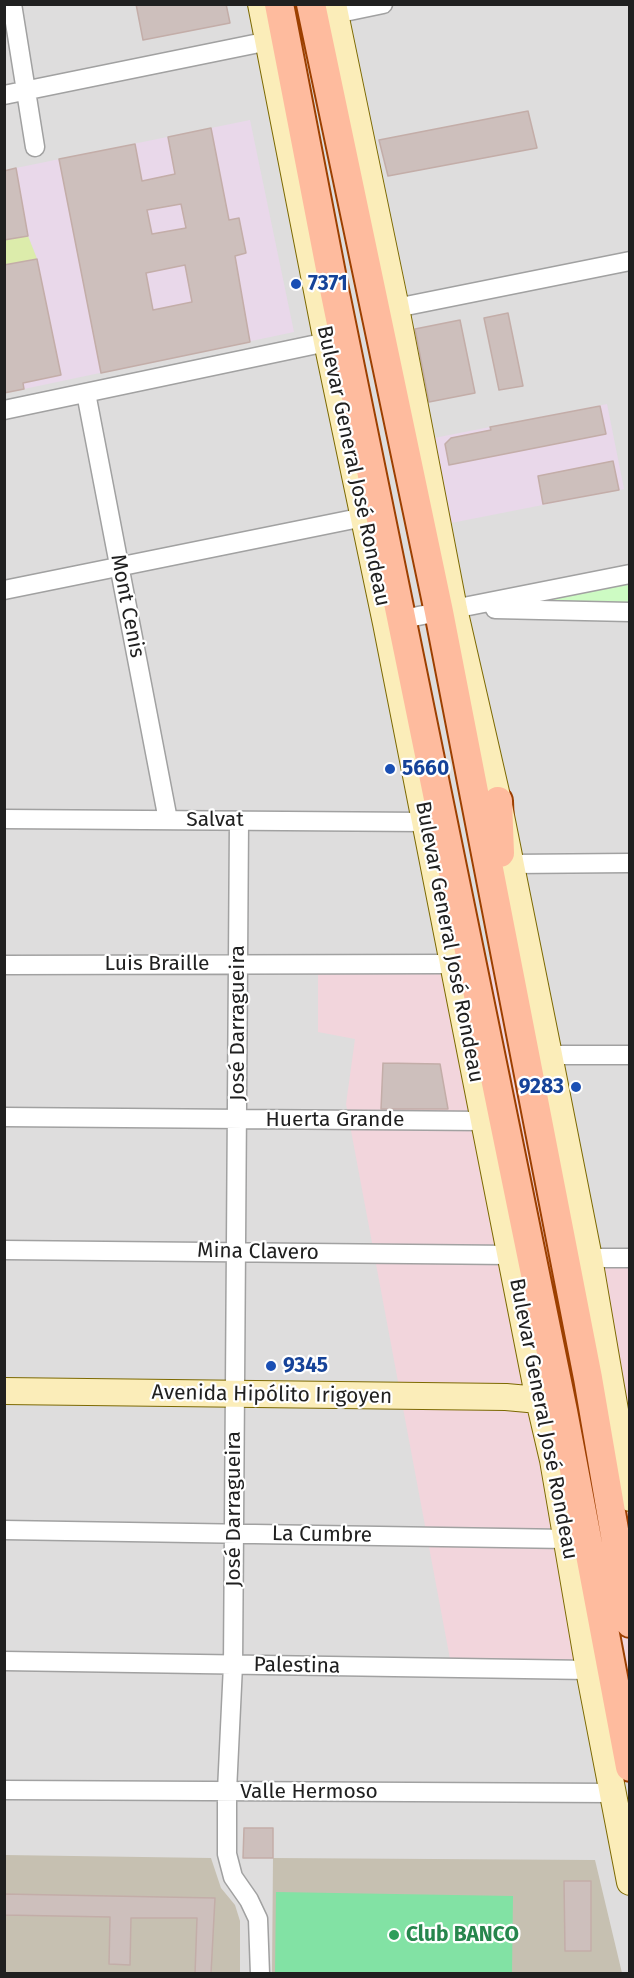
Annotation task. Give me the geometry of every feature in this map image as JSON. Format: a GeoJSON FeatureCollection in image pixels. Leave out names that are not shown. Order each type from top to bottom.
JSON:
{"type":"FeatureCollection","features":[{"type":"Feature","properties":{"kind":"main road","name":"Bulevar General José Rondeau"},"geometry":{"type":"LineString","coordinates":[[261,4],[327,342],[364,517],[393,621],[508,1144],[566,1480],[630,1767]]}},
{"type":"Feature","properties":{"kind":"main road","name":"Bulevar General José Rondeau"},"geometry":{"type":"LineString","coordinates":[[279,4],[333,284],[393,621],[425,822],[511,1255],[554,1403]]}},
{"type":"Feature","properties":{"kind":"main road"},"geometry":{"type":"LineString","coordinates":[[326,7],[327,79],[446,611],[498,801],[589,1258],[602,1396],[597,1441]]}},
{"type":"Feature","properties":{"kind":"main road"},"geometry":{"type":"LineString","coordinates":[[326,7],[396,308],[504,945],[602,1396],[619,1468],[630,1498]]}},
{"type":"Feature","properties":{"kind":"main road"},"geometry":{"type":"LineString","coordinates":[[333,284],[341,402]]}},
{"type":"Feature","properties":{"kind":"main road"},"geometry":{"type":"LineString","coordinates":[[498,801],[504,945]]}},
{"type":"Feature","properties":{"kind":"main road"},"geometry":{"type":"LineString","coordinates":[[500,1199],[508,1144]]}},
{"type":"Feature","properties":{"kind":"main road","name":"Avenida Hipólito Irigoyen"},"geometry":{"type":"LineString","coordinates":[[4,1391],[506,1397],[554,1403],[602,1396]]}},
{"type":"Feature","properties":{"kind":"main road"},"geometry":{"type":"LineString","coordinates":[[554,1403],[597,1441],[619,1468],[630,1623]]}},
{"type":"Feature","properties":{"kind":"main road"},"geometry":{"type":"LineString","coordinates":[[566,1480],[619,1468]]}},
{"type":"Feature","properties":{"kind":"main road","name":"Bulevar General José Rondeau"},"geometry":{"type":"LineString","coordinates":[[566,1480],[567,1539],[589,1670],[630,1882]]}},
{"type":"Feature","properties":{"kind":"street"},"geometry":{"type":"LineString","coordinates":[[12,4],[35,147]]}},
{"type":"Feature","properties":{"kind":"street"},"geometry":{"type":"LineString","coordinates":[[326,7],[383,4]]}},
{"type":"Feature","properties":{"kind":"street"},"geometry":{"type":"LineString","coordinates":[[4,95],[269,41]]}},
{"type":"Feature","properties":{"kind":"street"},"geometry":{"type":"LineString","coordinates":[[396,308],[630,261]]}},
{"type":"Feature","properties":{"kind":"street"},"geometry":{"type":"LineString","coordinates":[[4,410],[327,342]]}},
{"type":"Feature","properties":{"kind":"street","name":"Mont Cenis"},"geometry":{"type":"LineString","coordinates":[[86,393],[168,820]]}},
{"type":"Feature","properties":{"kind":"street"},"geometry":{"type":"LineString","coordinates":[[4,590],[364,517]]}},
{"type":"Feature","properties":{"kind":"street"},"geometry":{"type":"LineString","coordinates":[[393,621],[446,611],[521,602],[630,574]]}},
{"type":"Feature","properties":{"kind":"street"},"geometry":{"type":"LineString","coordinates":[[521,602],[630,612]]}},
{"type":"Feature","properties":{"kind":"street","name":"Salvat"},"geometry":{"type":"LineString","coordinates":[[4,819],[425,822]]}},
{"type":"Feature","properties":{"kind":"street","name":"José Darragueira"},"geometry":{"type":"LineString","coordinates":[[239,821],[233,1665],[227,1791],[227,1854],[233,1877],[249,1900],[258,1919],[260,1974]]}},
{"type":"Feature","properties":{"kind":"street"},"geometry":{"type":"LineString","coordinates":[[511,864],[630,863]]}},
{"type":"Feature","properties":{"kind":"street","name":"Luis Braille"},"geometry":{"type":"LineString","coordinates":[[4,965],[453,964]]}},
{"type":"Feature","properties":{"kind":"street"},"geometry":{"type":"LineString","coordinates":[[549,1055],[630,1055]]}},
{"type":"Feature","properties":{"kind":"street","name":"Huerta Grande"},"geometry":{"type":"LineString","coordinates":[[4,1117],[485,1121]]}},
{"type":"Feature","properties":{"kind":"street","name":"Mina Clavero"},"geometry":{"type":"LineString","coordinates":[[4,1250],[511,1255]]}},
{"type":"Feature","properties":{"kind":"street"},"geometry":{"type":"LineString","coordinates":[[589,1258],[630,1258]]}},
{"type":"Feature","properties":{"kind":"street","name":"La Cumbre"},"geometry":{"type":"LineString","coordinates":[[4,1530],[567,1539]]}},
{"type":"Feature","properties":{"kind":"street","name":"Palestina"},"geometry":{"type":"LineString","coordinates":[[4,1661],[589,1670]]}},
{"type":"Feature","properties":{"kind":"street","name":"Valle Hermoso"},"geometry":{"type":"LineString","coordinates":[[4,1790],[613,1793]]}},
{"type":"Feature","properties":{"kind":"shaded area"},"geometry":{"type":"Polygon","coordinates":[[[5,5],[629,5],[629,1973],[5,1973],[5,5]]]}},
{"type":"Feature","properties":{"kind":"shaded area"},"geometry":{"type":"Polygon","coordinates":[[[250,120],[294,332],[5,393],[5,265],[37,258],[28,236],[16,168],[250,120]]]}},
{"type":"Feature","properties":{"kind":"shaded area"},"geometry":{"type":"Polygon","coordinates":[[[607,404],[624,489],[446,524],[429,439],[607,404]]]}},
{"type":"Feature","properties":{"kind":"shaded area"},"geometry":{"type":"Polygon","coordinates":[[[530,961],[589,1257],[629,1258],[629,1700],[589,1670],[450,1659],[346,1104],[355,1039],[318,1032],[318,964],[530,961]]]}},
{"type":"Feature","properties":{"kind":"shaded area"},"geometry":{"type":"Polygon","coordinates":[[[5,1855],[211,1858],[221,1888],[235,1905],[240,1921],[240,1973],[5,1974],[5,1855]]]}},
{"type":"Feature","properties":{"kind":"shaded area"},"geometry":{"type":"Polygon","coordinates":[[[273,1858],[595,1860],[622,1973],[272,1974],[273,1858]]]}},
{"type":"Feature","properties":{"kind":"green space"},"geometry":{"type":"Polygon","coordinates":[[[28,236],[37,259],[5,265],[5,240],[28,236]]]}},
{"type":"Feature","properties":{"kind":"green space"},"geometry":{"type":"Polygon","coordinates":[[[629,583],[629,603],[551,600],[629,583]]]}},
{"type":"Feature","properties":{"kind":"green space","name":"Club BANCO"},"geometry":{"type":"Polygon","coordinates":[[[276,1892],[513,1896],[512,1973],[275,1973],[276,1892]]]}},
{"type":"Feature","properties":{"kind":"building"},"geometry":{"type":"Polygon","coordinates":[[[136,4],[226,4],[230,23],[143,40],[136,4]]]}},
{"type":"Feature","properties":{"kind":"building"},"geometry":{"type":"Polygon","coordinates":[[[528,111],[537,148],[388,176],[379,140],[528,111]]]}},
{"type":"Feature","properties":{"kind":"building"},"geometry":{"type":"Polygon","coordinates":[[[211,128],[229,220],[239,218],[246,253],[235,256],[250,342],[101,373],[59,159],[135,144],[142,181],[175,174],[168,137],[211,128]],[[181,204],[147,210],[152,234],[186,228],[181,204]],[[185,265],[146,273],[153,310],[192,302],[185,265]]]}},
{"type":"Feature","properties":{"kind":"building"},"geometry":{"type":"Polygon","coordinates":[[[16,168],[28,236],[4,240],[4,171],[16,168]]]}},
{"type":"Feature","properties":{"kind":"building"},"geometry":{"type":"Polygon","coordinates":[[[37,259],[61,375],[23,383],[24,389],[4,393],[4,265],[37,259]]]}},
{"type":"Feature","properties":{"kind":"building"},"geometry":{"type":"Polygon","coordinates":[[[508,313],[523,386],[499,390],[484,318],[508,313]]]}},
{"type":"Feature","properties":{"kind":"building"},"geometry":{"type":"Polygon","coordinates":[[[460,320],[475,393],[429,402],[415,329],[460,320]]]}},
{"type":"Feature","properties":{"kind":"building"},"geometry":{"type":"Polygon","coordinates":[[[600,406],[606,434],[449,465],[445,444],[451,438],[491,430],[490,427],[600,406]]]}},
{"type":"Feature","properties":{"kind":"building"},"geometry":{"type":"Polygon","coordinates":[[[613,461],[619,490],[543,504],[538,476],[613,461]]]}},
{"type":"Feature","properties":{"kind":"building"},"geometry":{"type":"Polygon","coordinates":[[[383,1063],[440,1064],[448,1109],[381,1109],[383,1063]]]}},
{"type":"Feature","properties":{"kind":"building"},"geometry":{"type":"Polygon","coordinates":[[[244,1828],[273,1828],[273,1858],[243,1858],[244,1828]]]}},
{"type":"Feature","properties":{"kind":"building"},"geometry":{"type":"Polygon","coordinates":[[[564,1881],[591,1881],[591,1951],[565,1951],[564,1881]]]}},
{"type":"Feature","properties":{"kind":"building"},"geometry":{"type":"Polygon","coordinates":[[[4,1894],[215,1898],[211,1974],[195,1974],[197,1918],[131,1918],[130,1965],[109,1964],[110,1917],[4,1915],[4,1894]]]}},
{"type":"Feature","properties":{"kind":"place","name":"7371"},"geometry":{"type":"Point","coordinates":[296,284]}},
{"type":"Feature","properties":{"kind":"place","name":"5660"},"geometry":{"type":"Point","coordinates":[390,769]}},
{"type":"Feature","properties":{"kind":"place","name":"9283"},"geometry":{"type":"Point","coordinates":[576,1087]}},
{"type":"Feature","properties":{"kind":"place","name":"9345"},"geometry":{"type":"Point","coordinates":[271,1366]}},
{"type":"Feature","properties":{"kind":"place","name":"Club BANCO"},"geometry":{"type":"Point","coordinates":[394,1935]}}]}
